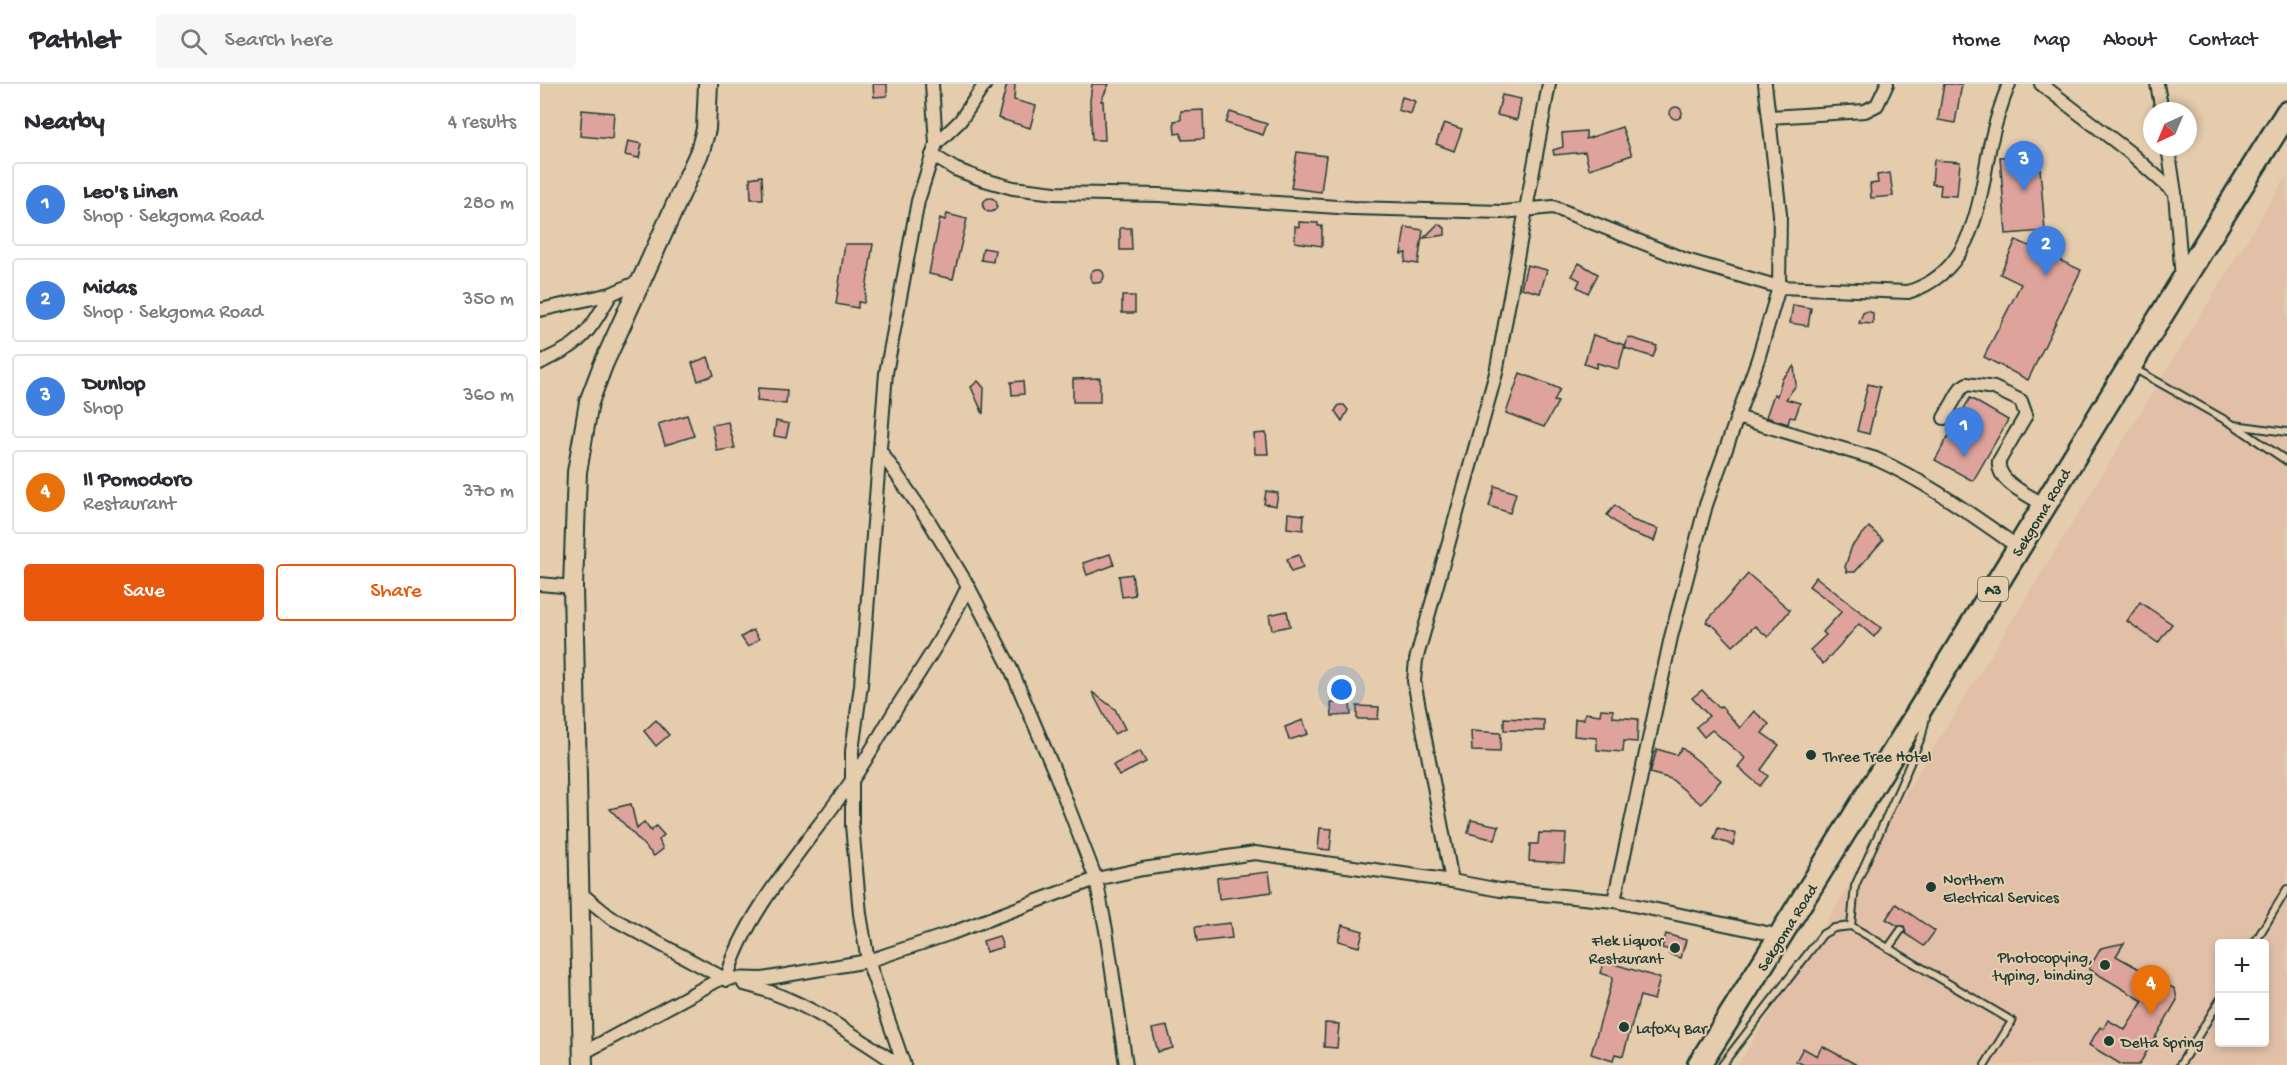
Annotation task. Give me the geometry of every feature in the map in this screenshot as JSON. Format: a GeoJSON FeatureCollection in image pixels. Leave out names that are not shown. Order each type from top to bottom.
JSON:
{"type":"FeatureCollection","features":[{"type":"Feature","properties":{"kind":"highway","name":"Sekgoma Road"},"geometry":{"type":"LineString","coordinates":[[1699,1065],[1932,694],[2018,547],[2287,113]]}},
{"type":"Feature","properties":{"kind":"street"},"geometry":{"type":"LineString","coordinates":[[708,84],[706,129],[700,151],[603,365],[590,402],[577,472],[573,587],[583,1059],[725,979],[772,978],[868,961],[952,933],[1096,879],[1215,857],[1256,853],[1500,890],[1614,901],[1781,936]]}},
{"type":"Feature","properties":{"kind":"street"},"geometry":{"type":"LineString","coordinates":[[904,1065],[868,961],[861,914],[851,783],[886,373],[918,201],[934,149],[932,84]]}},
{"type":"Feature","properties":{"kind":"street"},"geometry":{"type":"LineString","coordinates":[[934,149],[960,120],[985,84]]}},
{"type":"Feature","properties":{"kind":"street"},"geometry":{"type":"LineString","coordinates":[[1452,881],[1414,681],[1421,636],[1496,373],[1549,84]]}},
{"type":"Feature","properties":{"kind":"street"},"geometry":{"type":"LineString","coordinates":[[1614,901],[1671,637],[1706,504],[1758,359],[1779,287],[1780,214],[1765,84]]}},
{"type":"Feature","properties":{"kind":"street"},"geometry":{"type":"LineString","coordinates":[[1770,117],[1865,111],[1876,105],[1887,84]]}},
{"type":"Feature","properties":{"kind":"street"},"geometry":{"type":"LineString","coordinates":[[934,149],[956,169],[981,179],[1013,188],[1054,193],[1160,195],[1352,208],[1527,210],[1543,206],[1562,209],[1686,260],[1779,287],[1908,291],[1928,285],[1946,271],[1963,247],[1977,213],[1986,180],[1998,110],[2009,84]]}},
{"type":"Feature","properties":{"kind":"street"},"geometry":{"type":"LineString","coordinates":[[2041,84],[2129,152],[2175,193]]}},
{"type":"Feature","properties":{"kind":"street"},"geometry":{"type":"LineString","coordinates":[[2157,84],[2160,102]]}},
{"type":"Feature","properties":{"kind":"street"},"geometry":{"type":"LineString","coordinates":[[2169,156],[2175,193],[2182,280]]}},
{"type":"Feature","properties":{"kind":"street"},"geometry":{"type":"LineString","coordinates":[[540,310],[611,294],[642,280]]}},
{"type":"Feature","properties":{"kind":"street"},"geometry":{"type":"LineString","coordinates":[[540,374],[543,361],[582,337],[593,324],[611,294]]}},
{"type":"Feature","properties":{"kind":"street"},"geometry":{"type":"LineString","coordinates":[[1944,418],[1961,388],[1967,384],[1994,388],[2021,400],[2026,415],[2000,461],[1999,467],[2005,479],[2044,505]]}},
{"type":"Feature","properties":{"kind":"street"},"geometry":{"type":"LineString","coordinates":[[1737,417],[1876,459],[1957,504],[2018,547]]}},
{"type":"Feature","properties":{"kind":"street"},"geometry":{"type":"LineString","coordinates":[[881,452],[929,521],[968,586],[1011,669],[1056,775],[1096,879],[1108,942],[1126,1065]]}},
{"type":"Feature","properties":{"kind":"street"},"geometry":{"type":"LineString","coordinates":[[540,584],[573,587]]}},
{"type":"Feature","properties":{"kind":"street"},"geometry":{"type":"LineString","coordinates":[[725,979],[747,930],[851,783],[941,641],[968,586]]}},
{"type":"Feature","properties":{"kind":"street"},"geometry":{"type":"LineString","coordinates":[[579,892],[610,917],[725,979],[768,990],[815,1011],[899,1065]]}},
{"type":"Feature","properties":{"kind":"lane"},"geometry":{"type":"LineString","coordinates":[[2130,366],[2234,425],[2287,461]]}},
{"type":"Feature","properties":{"kind":"lane"},"geometry":{"type":"LineString","coordinates":[[2234,425],[2287,432]]}},
{"type":"Feature","properties":{"kind":"lane"},"geometry":{"type":"LineString","coordinates":[[1851,926],[1855,886],[1922,735],[1932,694]]}},
{"type":"Feature","properties":{"kind":"lane"},"geometry":{"type":"LineString","coordinates":[[2257,939],[2287,888]]}},
{"type":"Feature","properties":{"kind":"lane"},"geometry":{"type":"LineString","coordinates":[[1722,1065],[1823,934],[1834,928],[1851,926],[2012,1021],[1985,1065]]}},
{"type":"Feature","properties":{"kind":"lane"},"geometry":{"type":"LineString","coordinates":[[1889,947],[1901,930]]}},
{"type":"Feature","properties":{"kind":"lane"},"geometry":{"type":"LineString","coordinates":[[2180,1065],[2215,1008]]}},
{"type":"Feature","properties":{"kind":"shaded area"},"geometry":{"type":"Polygon","coordinates":[[[2287,175],[2287,1065],[1738,1065],[2287,175]]]}},
{"type":"Feature","properties":{"kind":"building"},"geometry":{"type":"Polygon","coordinates":[[[873,84],[887,84],[887,96],[874,97],[873,84]]]}},
{"type":"Feature","properties":{"kind":"building"},"geometry":{"type":"Polygon","coordinates":[[[1007,84],[1015,84],[1014,100],[1036,106],[1030,128],[998,118],[1007,84]]]}},
{"type":"Feature","properties":{"kind":"building"},"geometry":{"type":"Polygon","coordinates":[[[1092,84],[1109,84],[1101,101],[1103,101],[1105,140],[1092,140],[1090,101],[1092,84]]]}},
{"type":"Feature","properties":{"kind":"building"},"geometry":{"type":"Polygon","coordinates":[[[1944,84],[1962,84],[1955,123],[1938,120],[1944,84]]]}},
{"type":"Feature","properties":{"kind":"building"},"geometry":{"type":"Polygon","coordinates":[[[1502,95],[1521,99],[1517,120],[1497,115],[1502,95]]]}},
{"type":"Feature","properties":{"kind":"building"},"geometry":{"type":"Polygon","coordinates":[[[1402,97],[1415,101],[1411,114],[1398,110],[1402,97]]]}},
{"type":"Feature","properties":{"kind":"building"},"geometry":{"type":"Polygon","coordinates":[[[1678,107],[1681,108],[1681,118],[1674,119],[1671,118],[1670,111],[1671,108],[1678,107]]]}},
{"type":"Feature","properties":{"kind":"building"},"geometry":{"type":"Polygon","coordinates":[[[582,110],[614,113],[612,139],[580,136],[582,110]]]}},
{"type":"Feature","properties":{"kind":"building"},"geometry":{"type":"Polygon","coordinates":[[[1203,110],[1204,139],[1182,140],[1181,133],[1175,134],[1174,121],[1181,120],[1181,111],[1203,110]]]}},
{"type":"Feature","properties":{"kind":"building"},"geometry":{"type":"Polygon","coordinates":[[[1230,112],[1267,124],[1263,135],[1226,123],[1230,112]]]}},
{"type":"Feature","properties":{"kind":"building"},"geometry":{"type":"Polygon","coordinates":[[[1444,123],[1462,129],[1454,151],[1436,144],[1444,123]]]}},
{"type":"Feature","properties":{"kind":"building"},"geometry":{"type":"Polygon","coordinates":[[[1622,127],[1632,155],[1589,169],[1585,152],[1554,155],[1553,150],[1563,147],[1562,133],[1586,131],[1586,139],[1622,127]]]}},
{"type":"Feature","properties":{"kind":"building"},"geometry":{"type":"Polygon","coordinates":[[[628,141],[642,144],[639,158],[625,155],[628,141]]]}},
{"type":"Feature","properties":{"kind":"building"},"geometry":{"type":"Polygon","coordinates":[[[1297,152],[1326,156],[1321,192],[1291,188],[1297,152]]]}},
{"type":"Feature","properties":{"kind":"building"},"geometry":{"type":"Polygon","coordinates":[[[2039,155],[2045,231],[2006,234],[2000,157],[2039,155]]]}},
{"type":"Feature","properties":{"kind":"building"},"geometry":{"type":"Polygon","coordinates":[[[1934,160],[1960,162],[1957,196],[1940,195],[1941,185],[1932,184],[1934,160]]]}},
{"type":"Feature","properties":{"kind":"building"},"geometry":{"type":"Polygon","coordinates":[[[1890,173],[1893,196],[1871,198],[1870,184],[1878,183],[1877,175],[1890,173]]]}},
{"type":"Feature","properties":{"kind":"building"},"geometry":{"type":"Polygon","coordinates":[[[762,176],[763,199],[751,199],[750,178],[762,176]]]}},
{"type":"Feature","properties":{"kind":"building"},"geometry":{"type":"Polygon","coordinates":[[[990,198],[995,200],[997,205],[995,210],[990,212],[985,210],[983,205],[985,200],[990,198]]]}},
{"type":"Feature","properties":{"kind":"building"},"geometry":{"type":"Polygon","coordinates":[[[947,214],[967,219],[953,279],[929,274],[940,218],[945,220],[947,214]]]}},
{"type":"Feature","properties":{"kind":"building"},"geometry":{"type":"Polygon","coordinates":[[[1299,222],[1318,223],[1318,226],[1322,226],[1322,246],[1295,242],[1295,226],[1299,227],[1299,222]]]}},
{"type":"Feature","properties":{"kind":"building"},"geometry":{"type":"Polygon","coordinates":[[[1438,224],[1445,228],[1445,235],[1424,238],[1438,224]]]}},
{"type":"Feature","properties":{"kind":"building"},"geometry":{"type":"Polygon","coordinates":[[[1405,227],[1423,230],[1418,264],[1405,262],[1406,253],[1401,254],[1405,227]]]}},
{"type":"Feature","properties":{"kind":"building"},"geometry":{"type":"Polygon","coordinates":[[[1120,228],[1131,228],[1132,250],[1120,250],[1120,228]]]}},
{"type":"Feature","properties":{"kind":"building"},"geometry":{"type":"Polygon","coordinates":[[[2016,240],[2081,270],[2028,380],[1984,357],[2021,284],[2000,274],[2016,240]]]}},
{"type":"Feature","properties":{"kind":"building"},"geometry":{"type":"Polygon","coordinates":[[[845,244],[873,244],[864,303],[858,302],[858,308],[836,304],[845,244]]]}},
{"type":"Feature","properties":{"kind":"building"},"geometry":{"type":"Polygon","coordinates":[[[983,248],[995,250],[993,262],[981,260],[983,248]]]}},
{"type":"Feature","properties":{"kind":"building"},"geometry":{"type":"Polygon","coordinates":[[[1579,263],[1598,274],[1588,293],[1577,287],[1580,280],[1572,276],[1579,263]]]}},
{"type":"Feature","properties":{"kind":"building"},"geometry":{"type":"Polygon","coordinates":[[[1527,265],[1547,270],[1540,293],[1521,288],[1527,265]]]}},
{"type":"Feature","properties":{"kind":"building"},"geometry":{"type":"Polygon","coordinates":[[[1094,269],[1100,269],[1104,276],[1100,283],[1094,283],[1090,279],[1090,273],[1094,269]]]}},
{"type":"Feature","properties":{"kind":"building"},"geometry":{"type":"Polygon","coordinates":[[[1122,296],[1135,296],[1135,313],[1122,313],[1122,296]]]}},
{"type":"Feature","properties":{"kind":"building"},"geometry":{"type":"Polygon","coordinates":[[[1793,305],[1811,308],[1808,326],[1790,323],[1793,305]]]}},
{"type":"Feature","properties":{"kind":"building"},"geometry":{"type":"Polygon","coordinates":[[[1867,311],[1873,313],[1873,324],[1859,323],[1863,313],[1867,311]]]}},
{"type":"Feature","properties":{"kind":"building"},"geometry":{"type":"Polygon","coordinates":[[[1593,335],[1625,345],[1618,369],[1597,363],[1596,368],[1584,364],[1593,335]]]}},
{"type":"Feature","properties":{"kind":"building"},"geometry":{"type":"Polygon","coordinates":[[[1628,337],[1657,346],[1653,357],[1625,348],[1628,337]]]}},
{"type":"Feature","properties":{"kind":"building"},"geometry":{"type":"Polygon","coordinates":[[[708,357],[714,375],[698,381],[692,363],[708,357]]]}},
{"type":"Feature","properties":{"kind":"building"},"geometry":{"type":"Polygon","coordinates":[[[1794,366],[1796,385],[1786,399],[1800,403],[1795,418],[1790,417],[1788,424],[1766,417],[1774,394],[1777,396],[1782,379],[1794,366]]]}},
{"type":"Feature","properties":{"kind":"building"},"geometry":{"type":"Polygon","coordinates":[[[1520,373],[1560,389],[1554,401],[1558,402],[1544,427],[1506,413],[1520,373]]]}},
{"type":"Feature","properties":{"kind":"building"},"geometry":{"type":"Polygon","coordinates":[[[1100,378],[1100,402],[1073,402],[1073,379],[1100,378]]]}},
{"type":"Feature","properties":{"kind":"building"},"geometry":{"type":"Polygon","coordinates":[[[978,381],[984,388],[983,414],[971,387],[978,381]]]}},
{"type":"Feature","properties":{"kind":"building"},"geometry":{"type":"Polygon","coordinates":[[[1023,381],[1024,394],[1012,395],[1011,382],[1023,381]]]}},
{"type":"Feature","properties":{"kind":"building"},"geometry":{"type":"Polygon","coordinates":[[[1868,384],[1880,387],[1869,434],[1857,431],[1868,384]]]}},
{"type":"Feature","properties":{"kind":"building"},"geometry":{"type":"Polygon","coordinates":[[[758,388],[787,390],[786,404],[757,401],[758,388]]]}},
{"type":"Feature","properties":{"kind":"building"},"geometry":{"type":"Polygon","coordinates":[[[1970,398],[2008,420],[1973,481],[1935,460],[1970,398]]]}},
{"type":"Feature","properties":{"kind":"building"},"geometry":{"type":"Polygon","coordinates":[[[1339,405],[1344,405],[1348,410],[1342,421],[1335,411],[1339,405]]]}},
{"type":"Feature","properties":{"kind":"building"},"geometry":{"type":"Polygon","coordinates":[[[687,415],[694,436],[665,445],[658,424],[687,415]]]}},
{"type":"Feature","properties":{"kind":"building"},"geometry":{"type":"Polygon","coordinates":[[[776,421],[789,424],[786,438],[774,436],[776,421]]]}},
{"type":"Feature","properties":{"kind":"building"},"geometry":{"type":"Polygon","coordinates":[[[728,422],[735,448],[717,451],[712,425],[728,422]]]}},
{"type":"Feature","properties":{"kind":"building"},"geometry":{"type":"Polygon","coordinates":[[[1266,433],[1268,454],[1255,454],[1254,434],[1266,433]]]}},
{"type":"Feature","properties":{"kind":"building"},"geometry":{"type":"Polygon","coordinates":[[[1495,486],[1516,493],[1510,513],[1489,506],[1495,486]]]}},
{"type":"Feature","properties":{"kind":"building"},"geometry":{"type":"Polygon","coordinates":[[[1266,491],[1278,493],[1276,506],[1264,504],[1266,491]]]}},
{"type":"Feature","properties":{"kind":"building"},"geometry":{"type":"Polygon","coordinates":[[[1615,505],[1632,520],[1658,529],[1654,541],[1626,531],[1607,515],[1615,505]]]}},
{"type":"Feature","properties":{"kind":"building"},"geometry":{"type":"Polygon","coordinates":[[[1288,513],[1304,515],[1303,530],[1287,528],[1288,513]]]}},
{"type":"Feature","properties":{"kind":"building"},"geometry":{"type":"Polygon","coordinates":[[[1869,527],[1883,540],[1855,572],[1847,572],[1845,567],[1852,546],[1869,527]]]}},
{"type":"Feature","properties":{"kind":"building"},"geometry":{"type":"Polygon","coordinates":[[[1110,554],[1114,565],[1087,575],[1083,563],[1110,554]]]}},
{"type":"Feature","properties":{"kind":"building"},"geometry":{"type":"Polygon","coordinates":[[[1299,555],[1303,568],[1291,572],[1287,559],[1299,555]]]}},
{"type":"Feature","properties":{"kind":"building"},"geometry":{"type":"Polygon","coordinates":[[[1132,574],[1135,595],[1122,597],[1119,576],[1132,574]]]}},
{"type":"Feature","properties":{"kind":"building"},"geometry":{"type":"Polygon","coordinates":[[[1748,574],[1790,610],[1768,637],[1755,626],[1733,646],[1715,627],[1706,622],[1748,574]]]}},
{"type":"Feature","properties":{"kind":"building"},"geometry":{"type":"Polygon","coordinates":[[[1816,577],[1881,628],[1874,637],[1859,624],[1823,664],[1810,650],[1826,635],[1823,632],[1842,611],[1809,586],[1816,577]]]}},
{"type":"Feature","properties":{"kind":"building"},"geometry":{"type":"Polygon","coordinates":[[[2140,602],[2172,624],[2158,643],[2127,621],[2140,602]]]}},
{"type":"Feature","properties":{"kind":"building"},"geometry":{"type":"Polygon","coordinates":[[[1287,611],[1290,626],[1272,630],[1269,615],[1287,611]]]}},
{"type":"Feature","properties":{"kind":"building"},"geometry":{"type":"Polygon","coordinates":[[[753,630],[759,639],[748,647],[741,637],[753,630]]]}},
{"type":"Feature","properties":{"kind":"building"},"geometry":{"type":"Polygon","coordinates":[[[1702,690],[1719,708],[1721,706],[1740,728],[1754,711],[1769,724],[1762,733],[1779,745],[1761,770],[1768,776],[1760,786],[1738,767],[1745,758],[1712,730],[1704,737],[1696,727],[1709,716],[1692,698],[1702,690]]]}},
{"type":"Feature","properties":{"kind":"building"},"geometry":{"type":"Polygon","coordinates":[[[1092,692],[1115,709],[1125,729],[1114,734],[1092,692]]]}},
{"type":"Feature","properties":{"kind":"building"},"geometry":{"type":"Polygon","coordinates":[[[1331,703],[1350,703],[1351,715],[1332,716],[1331,703]]]}},
{"type":"Feature","properties":{"kind":"building"},"geometry":{"type":"Polygon","coordinates":[[[1357,706],[1379,707],[1378,719],[1357,719],[1357,706]]]}},
{"type":"Feature","properties":{"kind":"building"},"geometry":{"type":"Polygon","coordinates":[[[1601,709],[1613,710],[1613,717],[1638,719],[1637,742],[1624,741],[1623,752],[1597,750],[1597,738],[1574,736],[1575,719],[1584,719],[1585,713],[1600,715],[1601,709]]]}},
{"type":"Feature","properties":{"kind":"building"},"geometry":{"type":"Polygon","coordinates":[[[1504,718],[1544,720],[1544,731],[1504,730],[1504,718]]]}},
{"type":"Feature","properties":{"kind":"building"},"geometry":{"type":"Polygon","coordinates":[[[656,720],[669,735],[656,746],[644,731],[656,720]]]}},
{"type":"Feature","properties":{"kind":"building"},"geometry":{"type":"Polygon","coordinates":[[[1303,720],[1308,734],[1289,740],[1285,727],[1303,720]]]}},
{"type":"Feature","properties":{"kind":"building"},"geometry":{"type":"Polygon","coordinates":[[[1471,731],[1501,733],[1500,752],[1472,751],[1471,731]]]}},
{"type":"Feature","properties":{"kind":"building"},"geometry":{"type":"Polygon","coordinates":[[[1682,748],[1721,780],[1701,804],[1671,779],[1650,773],[1657,749],[1676,755],[1682,748]]]}},
{"type":"Feature","properties":{"kind":"building"},"geometry":{"type":"Polygon","coordinates":[[[1140,751],[1146,762],[1119,776],[1113,765],[1140,751]]]}},
{"type":"Feature","properties":{"kind":"building"},"geometry":{"type":"Polygon","coordinates":[[[631,804],[637,829],[644,822],[651,831],[656,826],[664,835],[659,840],[663,849],[654,856],[610,809],[631,804]]]}},
{"type":"Feature","properties":{"kind":"building"},"geometry":{"type":"Polygon","coordinates":[[[1471,820],[1499,826],[1495,840],[1468,833],[1471,820]]]}},
{"type":"Feature","properties":{"kind":"building"},"geometry":{"type":"Polygon","coordinates":[[[1320,828],[1332,829],[1330,850],[1318,849],[1320,828]]]}},
{"type":"Feature","properties":{"kind":"building"},"geometry":{"type":"Polygon","coordinates":[[[1718,828],[1736,834],[1733,845],[1714,839],[1718,828]]]}},
{"type":"Feature","properties":{"kind":"building"},"geometry":{"type":"Polygon","coordinates":[[[1539,833],[1566,834],[1564,863],[1529,861],[1530,844],[1538,844],[1539,833]]]}},
{"type":"Feature","properties":{"kind":"building"},"geometry":{"type":"Polygon","coordinates":[[[1269,872],[1272,892],[1219,899],[1217,878],[1269,872]]]}},
{"type":"Feature","properties":{"kind":"building"},"geometry":{"type":"Polygon","coordinates":[[[1896,904],[1935,931],[1924,946],[1906,934],[1904,926],[1898,926],[1886,919],[1896,904]]]}},
{"type":"Feature","properties":{"kind":"building"},"geometry":{"type":"Polygon","coordinates":[[[1230,923],[1232,938],[1197,942],[1195,927],[1230,923]]]}},
{"type":"Feature","properties":{"kind":"building"},"geometry":{"type":"Polygon","coordinates":[[[1342,925],[1363,931],[1359,947],[1338,941],[1342,925]]]}},
{"type":"Feature","properties":{"kind":"building"},"geometry":{"type":"Polygon","coordinates":[[[1666,934],[1686,940],[1681,958],[1669,954],[1670,950],[1662,948],[1666,934]]]}},
{"type":"Feature","properties":{"kind":"building"},"geometry":{"type":"Polygon","coordinates":[[[999,936],[1003,947],[986,952],[983,941],[999,936]]]}},
{"type":"Feature","properties":{"kind":"building"},"geometry":{"type":"Polygon","coordinates":[[[2124,943],[2116,956],[2175,989],[2177,1000],[2139,1065],[2122,1065],[2089,1045],[2100,1027],[2103,1029],[2108,1020],[2125,1030],[2143,1001],[2089,969],[2101,948],[2124,943]]]}},
{"type":"Feature","properties":{"kind":"building"},"geometry":{"type":"Polygon","coordinates":[[[1604,961],[1660,978],[1654,1000],[1640,996],[1623,1056],[1615,1054],[1613,1061],[1591,1054],[1613,977],[1600,973],[1604,961]]]}},
{"type":"Feature","properties":{"kind":"building"},"geometry":{"type":"Polygon","coordinates":[[[1325,1023],[1339,1024],[1337,1048],[1324,1047],[1325,1023]]]}},
{"type":"Feature","properties":{"kind":"building"},"geometry":{"type":"Polygon","coordinates":[[[1167,1026],[1173,1048],[1158,1052],[1152,1029],[1167,1026]]]}},
{"type":"Feature","properties":{"kind":"building"},"geometry":{"type":"Polygon","coordinates":[[[1822,1046],[1857,1065],[1804,1065],[1796,1061],[1803,1048],[1817,1056],[1822,1046]]]}},
{"type":"Feature","properties":{"kind":"place","name":"Dunlop"},"geometry":{"type":"Point","coordinates":[2024,191]}},
{"type":"Feature","properties":{"kind":"place","name":"Midas"},"geometry":{"type":"Point","coordinates":[2046,276]}},
{"type":"Feature","properties":{"kind":"place","name":"Leo's Linen"},"geometry":{"type":"Point","coordinates":[1964,457]}},
{"type":"Feature","properties":{"kind":"place","name":"Three Tree Hotel"},"geometry":{"type":"Point","coordinates":[1811,755]}},
{"type":"Feature","properties":{"kind":"place","name":"Northern Electrical Services"},"geometry":{"type":"Point","coordinates":[1931,887]}},
{"type":"Feature","properties":{"kind":"place","name":"Flek Liquor Restaurant"},"geometry":{"type":"Point","coordinates":[1675,948]}},
{"type":"Feature","properties":{"kind":"place","name":"Photocopying, typing, binding"},"geometry":{"type":"Point","coordinates":[2105,965]}},
{"type":"Feature","properties":{"kind":"place","name":"Il Pomodoro"},"geometry":{"type":"Point","coordinates":[2151,1015]}},
{"type":"Feature","properties":{"kind":"place","name":"Lafoxy Bar"},"geometry":{"type":"Point","coordinates":[1624,1027]}},
{"type":"Feature","properties":{"kind":"place","name":"Delta Spring"},"geometry":{"type":"Point","coordinates":[2109,1041]}}]}
